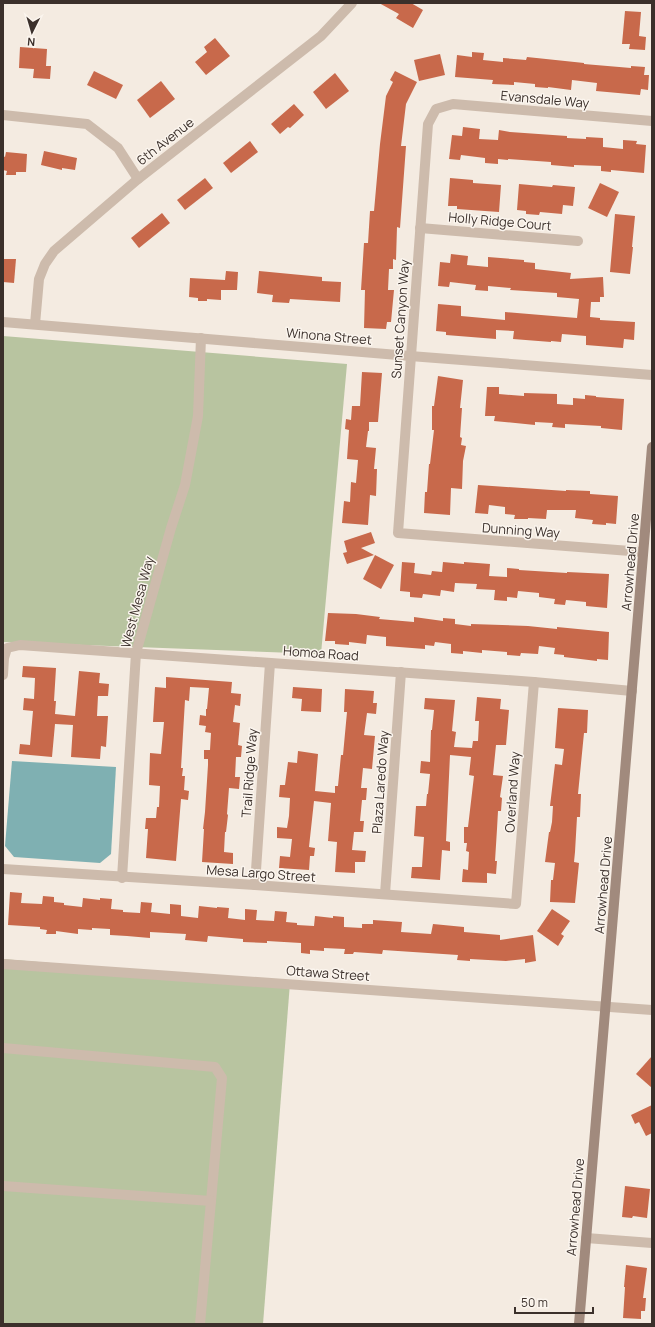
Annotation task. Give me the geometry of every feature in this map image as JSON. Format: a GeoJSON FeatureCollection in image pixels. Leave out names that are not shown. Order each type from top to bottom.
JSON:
{"type":"FeatureCollection","features":[{"type":"Feature","properties":{"kind":"main road","name":"Arrowhead Drive"},"geometry":{"type":"LineString","coordinates":[[579,1324],[652,447]]}},
{"type":"Feature","properties":{"kind":"street","name":"6th Avenue"},"geometry":{"type":"LineString","coordinates":[[35,324],[39,280],[45,264],[54,251],[138,179],[321,36],[352,3]]}},
{"type":"Feature","properties":{"kind":"street","name":"Evansdale Way"},"geometry":{"type":"LineString","coordinates":[[436,109],[453,104],[652,121]]}},
{"type":"Feature","properties":{"kind":"street","name":"Sunset Canyon Way"},"geometry":{"type":"LineString","coordinates":[[398,533],[428,124],[436,109]]}},
{"type":"Feature","properties":{"kind":"street"},"geometry":{"type":"LineString","coordinates":[[3,115],[87,124],[118,148],[138,179]]}},
{"type":"Feature","properties":{"kind":"street","name":"Holly Ridge Court"},"geometry":{"type":"LineString","coordinates":[[420,228],[578,241]]}},
{"type":"Feature","properties":{"kind":"street","name":"Winona Street"},"geometry":{"type":"LineString","coordinates":[[3,322],[652,375]]}},
{"type":"Feature","properties":{"kind":"street","name":"West Mesa Way"},"geometry":{"type":"LineString","coordinates":[[122,878],[136,653],[171,528],[186,485],[198,416],[201,338]]}},
{"type":"Feature","properties":{"kind":"street","name":"Dunning Way"},"geometry":{"type":"LineString","coordinates":[[398,533],[643,552]]}},
{"type":"Feature","properties":{"kind":"street","name":"Homoa Road"},"geometry":{"type":"LineString","coordinates":[[3,675],[4,658],[7,648],[20,645],[401,672],[632,691]]}},
{"type":"Feature","properties":{"kind":"street","name":"Trail Ridge Way"},"geometry":{"type":"LineString","coordinates":[[254,885],[270,663]]}},
{"type":"Feature","properties":{"kind":"street","name":"Plaza Laredo Way"},"geometry":{"type":"LineString","coordinates":[[385,894],[401,672]]}},
{"type":"Feature","properties":{"kind":"street","name":"Overland Way"},"geometry":{"type":"LineString","coordinates":[[516,904],[534,682]]}},
{"type":"Feature","properties":{"kind":"street","name":"Mesa Largo Street"},"geometry":{"type":"LineString","coordinates":[[3,869],[516,904]]}},
{"type":"Feature","properties":{"kind":"street","name":"Ottawa Street"},"geometry":{"type":"LineString","coordinates":[[3,964],[652,1010]]}},
{"type":"Feature","properties":{"kind":"street"},"geometry":{"type":"LineString","coordinates":[[3,1048],[215,1067],[222,1078],[200,1324]]}},
{"type":"Feature","properties":{"kind":"street"},"geometry":{"type":"LineString","coordinates":[[3,1186],[211,1201]]}},
{"type":"Feature","properties":{"kind":"street"},"geometry":{"type":"LineString","coordinates":[[586,1238],[652,1243]]}},
{"type":"Feature","properties":{"kind":"green space"},"geometry":{"type":"Polygon","coordinates":[[[3,336],[347,364],[321,654],[3,642],[3,336]]]}},
{"type":"Feature","properties":{"kind":"green space"},"geometry":{"type":"Polygon","coordinates":[[[3,959],[290,983],[263,1324],[3,1324],[3,959]]]}},
{"type":"Feature","properties":{"kind":"water"},"geometry":{"type":"Polygon","coordinates":[[[12,761],[116,767],[111,854],[100,863],[14,857],[5,846],[12,761]]]}},
{"type":"Feature","properties":{"kind":"building"},"geometry":{"type":"Polygon","coordinates":[[[379,3],[411,3],[423,10],[413,28],[396,18],[399,14],[379,3]]]}},
{"type":"Feature","properties":{"kind":"building"},"geometry":{"type":"Polygon","coordinates":[[[625,11],[641,12],[639,36],[646,37],[645,50],[629,49],[630,44],[622,44],[625,11]]]}},
{"type":"Feature","properties":{"kind":"building"},"geometry":{"type":"Polygon","coordinates":[[[215,38],[230,56],[206,75],[195,62],[207,52],[204,47],[215,38]]]}},
{"type":"Feature","properties":{"kind":"building"},"geometry":{"type":"Polygon","coordinates":[[[20,47],[47,49],[46,66],[51,66],[50,79],[33,78],[34,69],[19,68],[20,47]]]}},
{"type":"Feature","properties":{"kind":"building"},"geometry":{"type":"Polygon","coordinates":[[[472,52],[484,53],[483,60],[503,62],[503,58],[526,60],[527,57],[631,68],[631,66],[645,67],[644,75],[649,75],[648,90],[641,89],[640,95],[596,91],[597,83],[572,80],[571,90],[535,87],[535,84],[514,82],[514,85],[492,84],[493,80],[455,77],[457,55],[472,57],[472,52]]]}},
{"type":"Feature","properties":{"kind":"building"},"geometry":{"type":"Polygon","coordinates":[[[440,54],[445,75],[419,81],[414,60],[440,54]]]}},
{"type":"Feature","properties":{"kind":"building"},"geometry":{"type":"Polygon","coordinates":[[[94,71],[123,85],[116,99],[87,85],[94,71]]]}},
{"type":"Feature","properties":{"kind":"building"},"geometry":{"type":"Polygon","coordinates":[[[395,71],[417,82],[406,104],[401,146],[406,146],[400,228],[397,227],[396,260],[393,259],[393,269],[389,269],[388,290],[394,290],[391,322],[387,322],[386,329],[364,328],[365,290],[361,290],[364,243],[368,243],[370,211],[374,211],[386,96],[393,82],[390,80],[395,71]]]}},
{"type":"Feature","properties":{"kind":"building"},"geometry":{"type":"Polygon","coordinates":[[[335,73],[349,91],[326,109],[313,92],[335,73]]]}},
{"type":"Feature","properties":{"kind":"building"},"geometry":{"type":"Polygon","coordinates":[[[161,81],[175,99],[150,118],[137,100],[161,81]]]}},
{"type":"Feature","properties":{"kind":"building"},"geometry":{"type":"Polygon","coordinates":[[[294,104],[304,115],[290,128],[288,127],[280,134],[271,124],[294,104]]]}},
{"type":"Feature","properties":{"kind":"building"},"geometry":{"type":"Polygon","coordinates":[[[463,127],[480,129],[479,139],[498,140],[499,130],[567,136],[567,138],[603,138],[603,147],[623,149],[623,140],[637,141],[636,144],[646,145],[644,173],[611,170],[611,172],[601,171],[601,166],[574,165],[574,167],[551,165],[551,162],[508,159],[498,159],[498,164],[485,163],[485,158],[461,155],[460,160],[449,159],[452,135],[462,136],[463,127]]]}},
{"type":"Feature","properties":{"kind":"building"},"geometry":{"type":"Polygon","coordinates":[[[250,141],[258,152],[231,173],[223,163],[250,141]]]}},
{"type":"Feature","properties":{"kind":"building"},"geometry":{"type":"Polygon","coordinates":[[[44,151],[77,158],[75,170],[62,168],[62,170],[41,165],[44,151]]]}},
{"type":"Feature","properties":{"kind":"building"},"geometry":{"type":"Polygon","coordinates":[[[6,152],[27,154],[26,172],[16,172],[16,175],[6,175],[7,171],[3,170],[3,156],[5,157],[6,152]]]}},
{"type":"Feature","properties":{"kind":"building"},"geometry":{"type":"Polygon","coordinates":[[[205,178],[213,188],[185,210],[177,200],[205,178]]]}},
{"type":"Feature","properties":{"kind":"building"},"geometry":{"type":"Polygon","coordinates":[[[450,178],[473,180],[473,183],[501,185],[499,212],[457,209],[457,206],[448,206],[450,178]]]}},
{"type":"Feature","properties":{"kind":"building"},"geometry":{"type":"Polygon","coordinates":[[[600,183],[619,192],[607,217],[588,208],[600,183]]]}},
{"type":"Feature","properties":{"kind":"building"},"geometry":{"type":"Polygon","coordinates":[[[519,184],[552,187],[553,185],[575,187],[573,206],[563,205],[562,214],[540,212],[539,215],[526,214],[526,211],[517,210],[519,184]]]}},
{"type":"Feature","properties":{"kind":"building"},"geometry":{"type":"Polygon","coordinates":[[[162,213],[170,223],[139,248],[131,238],[162,213]]]}},
{"type":"Feature","properties":{"kind":"building"},"geometry":{"type":"Polygon","coordinates":[[[615,214],[635,216],[630,274],[610,272],[615,214]]]}},
{"type":"Feature","properties":{"kind":"building"},"geometry":{"type":"Polygon","coordinates":[[[451,254],[468,256],[467,265],[488,267],[488,257],[524,260],[524,262],[535,263],[535,269],[571,273],[570,279],[603,277],[604,297],[600,297],[600,302],[591,302],[590,317],[600,318],[600,320],[635,322],[634,340],[624,339],[623,348],[586,345],[586,336],[562,334],[561,342],[551,342],[513,339],[514,331],[496,330],[496,339],[446,335],[446,332],[436,331],[438,304],[461,306],[461,316],[505,320],[505,312],[577,318],[579,299],[557,297],[557,293],[510,290],[511,288],[488,286],[488,291],[475,290],[476,285],[450,282],[449,287],[438,286],[440,262],[450,263],[451,254]]]}},
{"type":"Feature","properties":{"kind":"building"},"geometry":{"type":"Polygon","coordinates":[[[3,259],[16,259],[14,283],[3,282],[3,259]]]}},
{"type":"Feature","properties":{"kind":"building"},"geometry":{"type":"Polygon","coordinates":[[[226,271],[238,272],[237,290],[221,290],[221,300],[207,299],[207,301],[198,301],[198,298],[189,297],[190,278],[225,280],[226,271]]]}},
{"type":"Feature","properties":{"kind":"building"},"geometry":{"type":"Polygon","coordinates":[[[259,271],[322,277],[322,281],[341,282],[340,302],[290,299],[289,303],[272,302],[273,295],[257,293],[259,271]]]}},
{"type":"Feature","properties":{"kind":"building"},"geometry":{"type":"Polygon","coordinates":[[[362,372],[382,373],[378,422],[369,422],[366,447],[376,448],[374,469],[377,469],[376,496],[370,495],[368,525],[342,523],[344,501],[350,502],[351,482],[356,483],[358,460],[347,459],[349,430],[345,429],[346,419],[351,420],[352,406],[360,406],[362,372]]]}},
{"type":"Feature","properties":{"kind":"building"},"geometry":{"type":"Polygon","coordinates":[[[438,376],[463,380],[460,408],[462,408],[460,437],[462,438],[461,445],[466,446],[463,461],[462,489],[451,488],[450,515],[424,513],[425,492],[427,492],[434,430],[432,430],[432,406],[434,406],[438,376]]]}},
{"type":"Feature","properties":{"kind":"building"},"geometry":{"type":"Polygon","coordinates":[[[487,387],[499,387],[499,394],[524,396],[524,393],[557,394],[557,404],[573,405],[573,398],[585,399],[585,395],[624,399],[622,430],[601,428],[601,426],[565,424],[565,428],[552,427],[553,423],[535,422],[535,425],[494,421],[495,416],[485,416],[487,387]]]}},
{"type":"Feature","properties":{"kind":"building"},"geometry":{"type":"Polygon","coordinates":[[[478,485],[566,491],[590,491],[590,494],[618,496],[616,524],[592,524],[593,520],[575,518],[576,510],[547,510],[546,519],[514,519],[515,515],[505,514],[505,507],[489,505],[488,514],[475,513],[478,485]]]}},
{"type":"Feature","properties":{"kind":"building"},"geometry":{"type":"Polygon","coordinates":[[[371,532],[375,543],[361,548],[374,555],[347,564],[343,553],[347,552],[344,541],[371,532]]]}},
{"type":"Feature","properties":{"kind":"building"},"geometry":{"type":"Polygon","coordinates":[[[375,555],[394,565],[381,589],[363,579],[375,555]]]}},
{"type":"Feature","properties":{"kind":"building"},"geometry":{"type":"Polygon","coordinates":[[[402,562],[415,563],[414,573],[431,575],[432,571],[442,572],[443,562],[490,564],[489,576],[507,577],[507,568],[567,573],[609,574],[607,608],[586,606],[586,602],[566,600],[565,605],[554,604],[555,599],[539,597],[539,593],[518,591],[517,598],[507,597],[507,601],[494,600],[495,590],[476,589],[477,584],[455,583],[454,592],[441,590],[440,596],[423,594],[422,598],[410,597],[410,592],[400,591],[402,562]]]}},
{"type":"Feature","properties":{"kind":"building"},"geometry":{"type":"Polygon","coordinates":[[[328,613],[356,614],[380,617],[379,619],[414,622],[414,617],[443,621],[443,618],[455,619],[455,624],[471,626],[471,624],[528,626],[557,629],[557,627],[609,632],[608,660],[597,659],[597,661],[564,657],[564,655],[554,654],[555,648],[539,646],[538,654],[521,653],[520,656],[507,655],[507,652],[482,650],[482,653],[463,651],[463,654],[451,653],[451,644],[435,642],[434,646],[425,645],[425,649],[386,646],[386,637],[367,635],[366,644],[349,642],[349,645],[335,644],[335,641],[325,641],[328,613]]]}},
{"type":"Feature","properties":{"kind":"building"},"geometry":{"type":"Polygon","coordinates":[[[23,666],[56,668],[54,701],[56,701],[55,714],[75,716],[79,671],[100,673],[99,683],[109,684],[108,696],[98,696],[97,716],[108,716],[106,747],[101,746],[100,759],[71,757],[73,725],[55,724],[52,757],[19,754],[20,744],[30,745],[33,711],[23,710],[24,698],[34,699],[35,678],[22,677],[23,666]]]}},
{"type":"Feature","properties":{"kind":"building"},"geometry":{"type":"Polygon","coordinates":[[[166,677],[232,682],[231,693],[241,694],[240,706],[235,705],[233,722],[240,723],[238,745],[242,746],[241,757],[236,757],[235,777],[240,777],[239,789],[229,788],[224,852],[233,853],[233,864],[202,862],[208,765],[208,759],[204,759],[204,750],[210,750],[211,733],[205,732],[206,726],[199,725],[200,715],[206,716],[209,688],[190,687],[189,701],[185,700],[181,768],[183,768],[182,776],[185,776],[184,790],[189,791],[188,800],[181,799],[176,861],[146,858],[148,829],[145,829],[146,818],[156,818],[157,807],[159,807],[160,786],[149,785],[150,753],[161,754],[164,722],[153,722],[155,687],[166,688],[166,677]]]}},
{"type":"Feature","properties":{"kind":"building"},"geometry":{"type":"Polygon","coordinates":[[[293,687],[322,689],[321,712],[301,711],[302,699],[292,698],[293,687]]]}},
{"type":"Feature","properties":{"kind":"building"},"geometry":{"type":"Polygon","coordinates":[[[345,689],[374,691],[373,703],[377,703],[376,714],[367,713],[364,735],[375,736],[372,769],[363,768],[361,788],[367,788],[366,800],[362,800],[360,821],[364,821],[363,832],[354,832],[352,850],[366,851],[365,862],[355,862],[355,873],[335,872],[337,842],[328,841],[331,803],[314,801],[309,847],[315,848],[314,856],[310,856],[309,870],[279,868],[280,856],[290,857],[292,839],[277,838],[277,827],[287,828],[289,816],[290,798],[279,797],[280,785],[285,785],[288,762],[297,763],[298,751],[318,754],[315,791],[335,793],[335,786],[338,786],[341,755],[343,755],[347,712],[344,712],[345,689]]]}},
{"type":"Feature","properties":{"kind":"building"},"geometry":{"type":"Polygon","coordinates":[[[477,697],[501,699],[500,709],[509,710],[506,745],[496,745],[493,775],[503,776],[500,797],[502,798],[501,811],[498,811],[495,861],[497,861],[496,874],[487,873],[487,883],[462,882],[463,869],[468,870],[469,852],[466,851],[467,843],[464,843],[464,827],[468,827],[474,776],[469,775],[471,757],[450,755],[446,841],[450,842],[450,851],[442,850],[440,880],[411,878],[412,867],[422,867],[424,837],[414,836],[416,806],[426,806],[430,774],[420,773],[421,761],[430,762],[431,730],[434,710],[424,709],[425,698],[455,700],[452,731],[456,732],[454,747],[472,748],[473,741],[478,741],[479,721],[475,721],[477,697]]]}},
{"type":"Feature","properties":{"kind":"building"},"geometry":{"type":"Polygon","coordinates":[[[558,708],[588,710],[587,733],[584,733],[578,794],[581,794],[580,817],[577,817],[574,862],[579,863],[575,903],[550,902],[551,880],[553,880],[555,863],[545,862],[549,832],[552,822],[553,806],[550,806],[555,764],[562,765],[564,749],[555,748],[558,708]]]}},
{"type":"Feature","properties":{"kind":"building"},"geometry":{"type":"Polygon","coordinates":[[[10,892],[22,893],[21,903],[42,904],[43,896],[54,897],[54,902],[64,903],[64,905],[82,907],[83,898],[100,900],[100,898],[112,899],[111,909],[123,910],[123,912],[140,913],[141,902],[152,903],[151,912],[170,914],[170,904],[181,905],[181,916],[198,918],[199,906],[229,908],[228,918],[245,920],[245,909],[257,910],[256,920],[274,921],[275,911],[287,912],[286,922],[297,923],[297,925],[314,926],[315,916],[333,918],[333,916],[344,917],[344,927],[362,928],[362,924],[373,924],[373,920],[402,922],[401,932],[431,934],[433,924],[464,927],[464,932],[500,935],[500,940],[533,935],[536,961],[525,963],[525,959],[506,961],[470,959],[470,961],[457,960],[458,955],[383,950],[382,954],[354,952],[353,954],[344,954],[345,949],[324,948],[324,951],[310,950],[310,954],[301,953],[301,943],[267,941],[267,943],[243,942],[243,939],[208,936],[207,942],[185,940],[186,934],[150,932],[150,938],[110,935],[110,929],[92,928],[92,930],[78,929],[78,934],[56,931],[56,934],[46,934],[47,930],[40,929],[40,927],[8,925],[10,892]]]}},
{"type":"Feature","properties":{"kind":"building"},"geometry":{"type":"Polygon","coordinates":[[[552,909],[570,921],[561,934],[564,936],[558,946],[537,931],[552,909]]]}},
{"type":"Feature","properties":{"kind":"building"},"geometry":{"type":"Polygon","coordinates":[[[652,1056],[652,1088],[636,1074],[652,1056]]]}},
{"type":"Feature","properties":{"kind":"building"},"geometry":{"type":"Polygon","coordinates":[[[652,1105],[652,1133],[646,1136],[639,1122],[635,1124],[631,1115],[652,1105]]]}},
{"type":"Feature","properties":{"kind":"building"},"geometry":{"type":"Polygon","coordinates":[[[625,1186],[650,1189],[647,1218],[633,1216],[632,1218],[622,1217],[625,1186]]]}},
{"type":"Feature","properties":{"kind":"building"},"geometry":{"type":"Polygon","coordinates":[[[626,1265],[647,1268],[643,1298],[646,1298],[645,1311],[641,1311],[641,1319],[623,1318],[626,1265]]]}}]}
